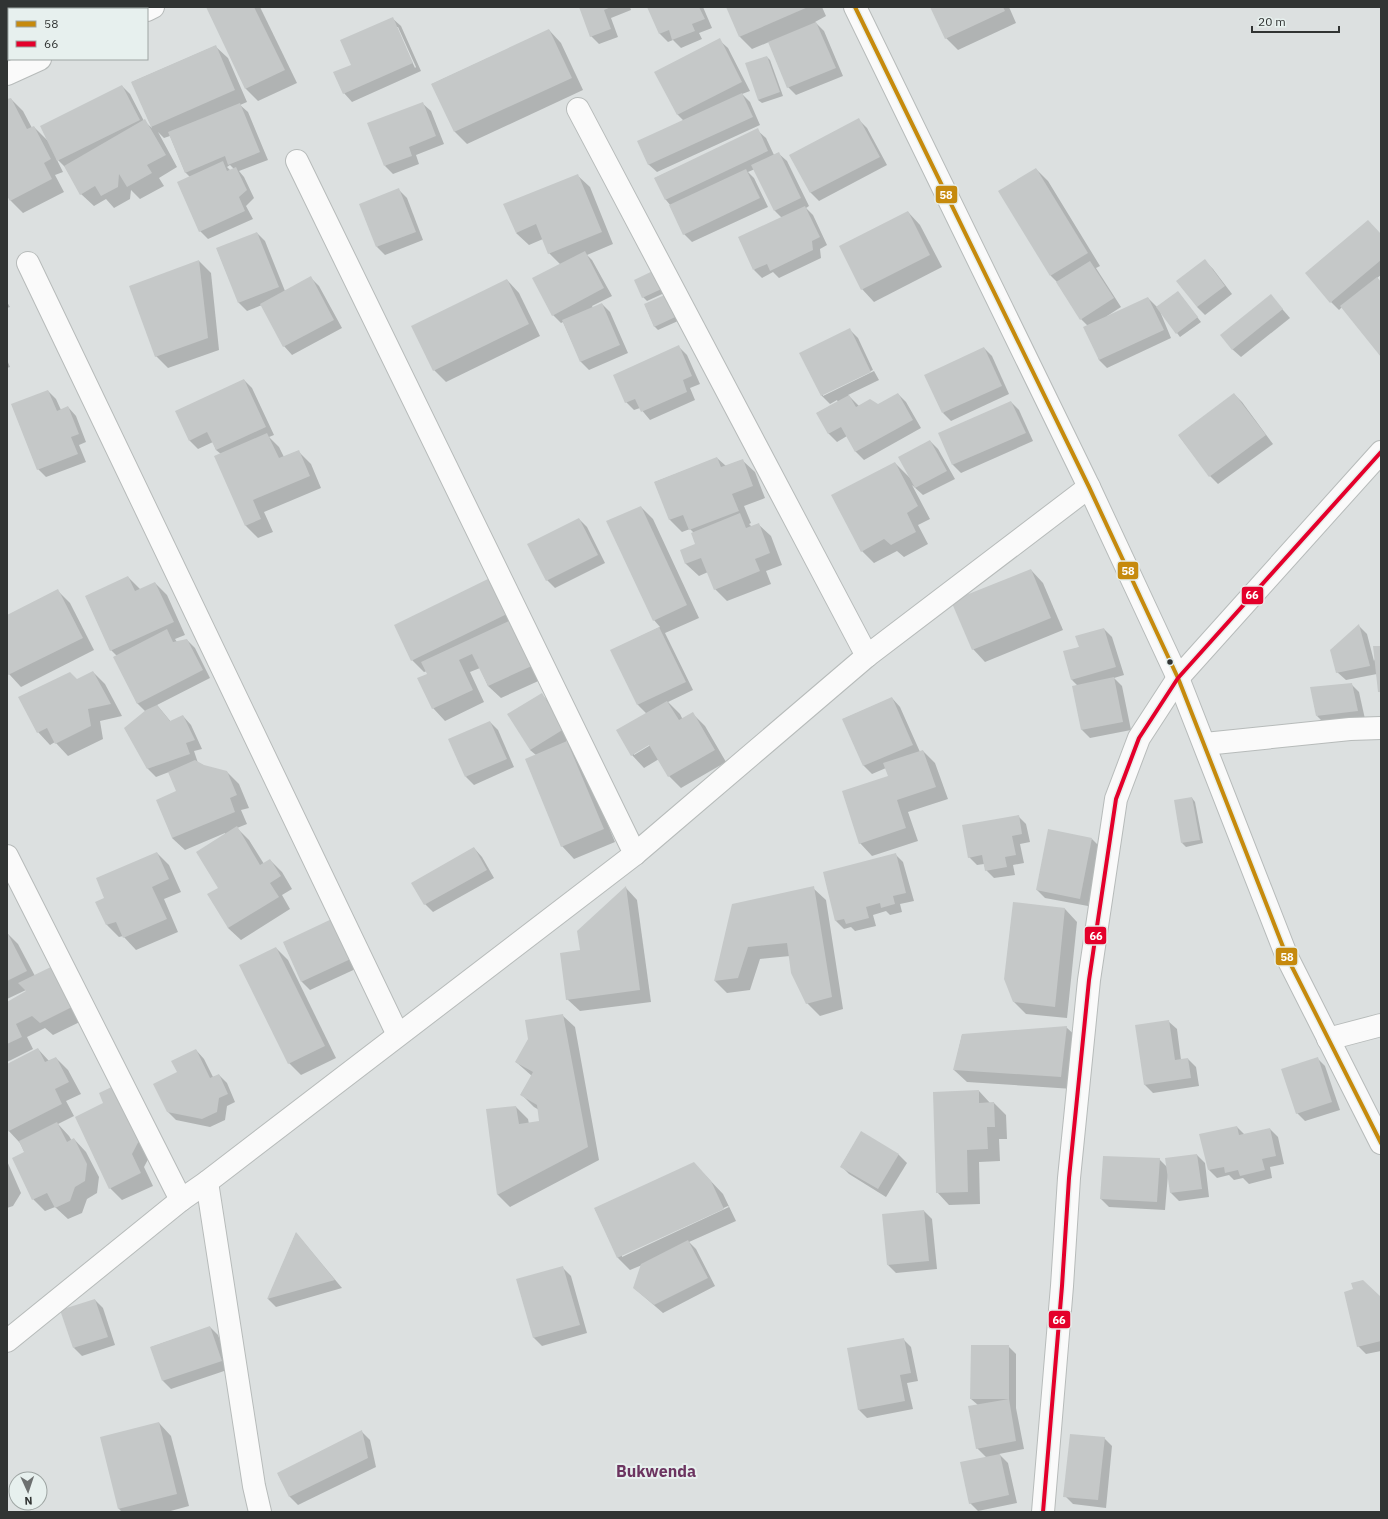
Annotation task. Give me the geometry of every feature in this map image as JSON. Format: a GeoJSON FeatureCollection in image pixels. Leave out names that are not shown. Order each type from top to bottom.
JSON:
{"type":"FeatureCollection","features":[{"type":"Feature","properties":{"kind":"street"},"geometry":{"type":"LineString","coordinates":[[855,7],[1089,487],[1178,678],[1287,957],[1381,1143]]}},
{"type":"Feature","properties":{"kind":"street"},"geometry":{"type":"LineString","coordinates":[[7,74],[38,60]]}},
{"type":"Feature","properties":{"kind":"street"},"geometry":{"type":"LineString","coordinates":[[578,109],[867,656]]}},
{"type":"Feature","properties":{"kind":"street"},"geometry":{"type":"LineString","coordinates":[[297,161],[635,854]]}},
{"type":"Feature","properties":{"kind":"street"},"geometry":{"type":"LineString","coordinates":[[28,263],[398,1035]]}},
{"type":"Feature","properties":{"kind":"street"},"geometry":{"type":"LineString","coordinates":[[1042,1512],[1062,1286],[1069,1178],[1089,980],[1116,799],[1139,738],[1178,678],[1381,452]]}},
{"type":"Feature","properties":{"kind":"street"},"geometry":{"type":"LineString","coordinates":[[7,1341],[181,1200],[207,1182],[635,854],[867,656],[1089,487]]}},
{"type":"Feature","properties":{"kind":"street"},"geometry":{"type":"LineString","coordinates":[[1205,744],[1342,730],[1381,728]]}},
{"type":"Feature","properties":{"kind":"street"},"geometry":{"type":"LineString","coordinates":[[7,856],[181,1200]]}},
{"type":"Feature","properties":{"kind":"street"},"geometry":{"type":"LineString","coordinates":[[1328,1039],[1381,1025]]}},
{"type":"Feature","properties":{"kind":"street"},"geometry":{"type":"LineString","coordinates":[[207,1182],[254,1486],[260,1512]]}},
{"type":"Feature","properties":{"kind":"building"},"geometry":{"type":"Polygon","coordinates":[[[206,7],[254,7],[285,70],[245,89],[206,7]]]}},
{"type":"Feature","properties":{"kind":"building"},"geometry":{"type":"Polygon","coordinates":[[[579,7],[611,7],[604,10],[611,29],[590,37],[579,7]]]}},
{"type":"Feature","properties":{"kind":"building"},"geometry":{"type":"Polygon","coordinates":[[[647,7],[699,7],[705,19],[692,24],[695,31],[672,40],[669,30],[659,34],[647,7]]]}},
{"type":"Feature","properties":{"kind":"building"},"geometry":{"type":"Polygon","coordinates":[[[726,7],[808,7],[739,37],[726,7]]]}},
{"type":"Feature","properties":{"kind":"building"},"geometry":{"type":"Polygon","coordinates":[[[930,7],[1003,7],[1005,11],[945,39],[930,7]]]}},
{"type":"Feature","properties":{"kind":"building"},"geometry":{"type":"Polygon","coordinates":[[[393,17],[413,63],[343,94],[333,72],[351,65],[340,40],[393,17]]]}},
{"type":"Feature","properties":{"kind":"building"},"geometry":{"type":"Polygon","coordinates":[[[816,22],[836,68],[787,88],[768,42],[816,22]]]}},
{"type":"Feature","properties":{"kind":"building"},"geometry":{"type":"Polygon","coordinates":[[[549,29],[572,78],[454,132],[431,84],[549,29]]]}},
{"type":"Feature","properties":{"kind":"building"},"geometry":{"type":"Polygon","coordinates":[[[720,38],[742,82],[677,115],[654,72],[720,38]]]}},
{"type":"Feature","properties":{"kind":"building"},"geometry":{"type":"Polygon","coordinates":[[[216,45],[235,90],[151,127],[131,82],[216,45]]]}},
{"type":"Feature","properties":{"kind":"building"},"geometry":{"type":"Polygon","coordinates":[[[767,56],[780,92],[758,100],[745,63],[767,56]]]}},
{"type":"Feature","properties":{"kind":"building"},"geometry":{"type":"Polygon","coordinates":[[[122,85],[140,120],[57,161],[40,126],[122,85]]]}},
{"type":"Feature","properties":{"kind":"building"},"geometry":{"type":"Polygon","coordinates":[[[742,93],[753,117],[648,165],[637,141],[742,93]]]}},
{"type":"Feature","properties":{"kind":"building"},"geometry":{"type":"Polygon","coordinates":[[[11,98],[27,129],[34,126],[51,159],[44,163],[52,179],[10,201],[7,196],[7,99],[11,98]]]}},
{"type":"Feature","properties":{"kind":"building"},"geometry":{"type":"Polygon","coordinates":[[[423,102],[436,136],[409,147],[412,156],[384,166],[367,123],[423,102]]]}},
{"type":"Feature","properties":{"kind":"building"},"geometry":{"type":"Polygon","coordinates":[[[240,103],[260,152],[228,165],[225,156],[185,173],[168,132],[240,103]]]}},
{"type":"Feature","properties":{"kind":"building"},"geometry":{"type":"Polygon","coordinates":[[[859,118],[880,157],[810,193],[789,155],[859,118]]]}},
{"type":"Feature","properties":{"kind":"building"},"geometry":{"type":"Polygon","coordinates":[[[145,119],[166,155],[147,165],[152,173],[127,187],[119,174],[118,187],[101,196],[95,186],[80,195],[64,166],[145,119]]]}},
{"type":"Feature","properties":{"kind":"building"},"geometry":{"type":"Polygon","coordinates":[[[758,128],[768,151],[665,200],[654,178],[758,128]]]}},
{"type":"Feature","properties":{"kind":"building"},"geometry":{"type":"Polygon","coordinates":[[[779,152],[801,198],[774,211],[751,165],[779,152]]]}},
{"type":"Feature","properties":{"kind":"building"},"geometry":{"type":"Polygon","coordinates":[[[223,161],[227,171],[236,167],[247,190],[239,197],[245,211],[199,232],[177,182],[223,161]]]}},
{"type":"Feature","properties":{"kind":"building"},"geometry":{"type":"Polygon","coordinates":[[[1036,168],[1088,253],[1050,276],[998,191],[1036,168]]]}},
{"type":"Feature","properties":{"kind":"building"},"geometry":{"type":"Polygon","coordinates":[[[746,169],[760,198],[683,235],[669,205],[746,169]]]}},
{"type":"Feature","properties":{"kind":"building"},"geometry":{"type":"Polygon","coordinates":[[[578,174],[602,232],[548,254],[536,224],[516,233],[503,204],[578,174]]]}},
{"type":"Feature","properties":{"kind":"building"},"geometry":{"type":"Polygon","coordinates":[[[399,188],[416,232],[376,247],[359,204],[399,188]]]}},
{"type":"Feature","properties":{"kind":"building"},"geometry":{"type":"Polygon","coordinates":[[[805,206],[820,237],[812,241],[813,250],[770,271],[767,264],[753,270],[738,237],[805,206]]]}},
{"type":"Feature","properties":{"kind":"building"},"geometry":{"type":"Polygon","coordinates":[[[908,211],[930,255],[861,290],[839,246],[908,211]]]}},
{"type":"Feature","properties":{"kind":"building"},"geometry":{"type":"Polygon","coordinates":[[[1368,220],[1381,234],[1381,260],[1330,303],[1305,273],[1368,220]]]}},
{"type":"Feature","properties":{"kind":"building"},"geometry":{"type":"Polygon","coordinates":[[[257,232],[279,287],[238,303],[216,248],[257,232]]]}},
{"type":"Feature","properties":{"kind":"building"},"geometry":{"type":"Polygon","coordinates":[[[585,251],[604,288],[552,316],[532,278],[585,251]]]}},
{"type":"Feature","properties":{"kind":"building"},"geometry":{"type":"Polygon","coordinates":[[[1205,259],[1225,286],[1197,307],[1176,281],[1205,259]]]}},
{"type":"Feature","properties":{"kind":"building"},"geometry":{"type":"Polygon","coordinates":[[[199,260],[208,338],[155,357],[129,286],[199,260]]]}},
{"type":"Feature","properties":{"kind":"building"},"geometry":{"type":"Polygon","coordinates":[[[1090,261],[1114,298],[1080,320],[1056,282],[1090,261]]]}},
{"type":"Feature","properties":{"kind":"building"},"geometry":{"type":"Polygon","coordinates":[[[659,268],[668,286],[642,298],[634,280],[659,268]]]}},
{"type":"Feature","properties":{"kind":"building"},"geometry":{"type":"Polygon","coordinates":[[[311,276],[334,320],[283,347],[260,304],[311,276]]]}},
{"type":"Feature","properties":{"kind":"building"},"geometry":{"type":"Polygon","coordinates":[[[1377,277],[1381,282],[1381,357],[1340,306],[1377,277]]]}},
{"type":"Feature","properties":{"kind":"building"},"geometry":{"type":"Polygon","coordinates":[[[507,279],[529,324],[433,371],[411,326],[507,279]]]}},
{"type":"Feature","properties":{"kind":"building"},"geometry":{"type":"Polygon","coordinates":[[[676,290],[686,312],[654,327],[644,304],[676,290]]]}},
{"type":"Feature","properties":{"kind":"building"},"geometry":{"type":"Polygon","coordinates":[[[1178,291],[1198,317],[1176,334],[1156,307],[1178,291]]]}},
{"type":"Feature","properties":{"kind":"building"},"geometry":{"type":"Polygon","coordinates":[[[1271,294],[1283,309],[1232,350],[1220,335],[1271,294]]]}},
{"type":"Feature","properties":{"kind":"building"},"geometry":{"type":"Polygon","coordinates":[[[1148,297],[1164,330],[1099,360],[1083,327],[1148,297]]]}},
{"type":"Feature","properties":{"kind":"building"},"geometry":{"type":"Polygon","coordinates":[[[602,303],[620,345],[580,362],[562,320],[602,303]]]}},
{"type":"Feature","properties":{"kind":"building"},"geometry":{"type":"Polygon","coordinates":[[[850,328],[871,372],[821,396],[799,353],[850,328]]]}},
{"type":"Feature","properties":{"kind":"building"},"geometry":{"type":"Polygon","coordinates":[[[679,345],[692,376],[683,380],[687,392],[641,412],[635,399],[625,403],[613,375],[679,345]]]}},
{"type":"Feature","properties":{"kind":"building"},"geometry":{"type":"Polygon","coordinates":[[[984,347],[1002,386],[942,413],[924,375],[984,347]]]}},
{"type":"Feature","properties":{"kind":"building"},"geometry":{"type":"Polygon","coordinates":[[[244,379],[266,427],[216,450],[207,432],[189,441],[175,411],[244,379]]]}},
{"type":"Feature","properties":{"kind":"building"},"geometry":{"type":"Polygon","coordinates":[[[48,390],[57,411],[68,406],[79,434],[71,437],[78,454],[37,470],[11,404],[48,390]]]}},
{"type":"Feature","properties":{"kind":"building"},"geometry":{"type":"Polygon","coordinates":[[[898,393],[913,420],[855,452],[841,427],[828,434],[816,413],[849,395],[856,407],[870,399],[878,404],[898,393]]]}},
{"type":"Feature","properties":{"kind":"building"},"geometry":{"type":"Polygon","coordinates":[[[1234,393],[1266,435],[1209,477],[1178,435],[1234,393]]]}},
{"type":"Feature","properties":{"kind":"building"},"geometry":{"type":"Polygon","coordinates":[[[1011,401],[1026,433],[952,465],[938,433],[1011,401]]]}},
{"type":"Feature","properties":{"kind":"building"},"geometry":{"type":"Polygon","coordinates":[[[267,433],[279,458],[299,450],[310,476],[253,500],[261,519],[245,526],[214,456],[267,433]]]}},
{"type":"Feature","properties":{"kind":"building"},"geometry":{"type":"Polygon","coordinates":[[[930,440],[947,471],[915,488],[898,457],[930,440]]]}},
{"type":"Feature","properties":{"kind":"building"},"geometry":{"type":"Polygon","coordinates":[[[717,457],[721,467],[743,459],[753,486],[732,494],[739,511],[689,530],[683,515],[669,520],[654,482],[717,457]]]}},
{"type":"Feature","properties":{"kind":"building"},"geometry":{"type":"Polygon","coordinates":[[[895,462],[918,506],[907,513],[916,532],[891,545],[884,539],[861,552],[831,495],[895,462]]]}},
{"type":"Feature","properties":{"kind":"building"},"geometry":{"type":"Polygon","coordinates":[[[641,506],[687,605],[653,621],[606,521],[641,506]]]}},
{"type":"Feature","properties":{"kind":"building"},"geometry":{"type":"Polygon","coordinates":[[[740,513],[746,528],[759,523],[770,553],[755,559],[760,571],[714,590],[701,558],[685,564],[680,550],[695,544],[691,533],[740,513]]]}},
{"type":"Feature","properties":{"kind":"building"},"geometry":{"type":"Polygon","coordinates":[[[579,518],[598,555],[546,581],[527,544],[579,518]]]}},
{"type":"Feature","properties":{"kind":"building"},"geometry":{"type":"Polygon","coordinates":[[[1031,569],[1051,618],[972,650],[951,601],[1031,569]]]}},
{"type":"Feature","properties":{"kind":"building"},"geometry":{"type":"Polygon","coordinates":[[[128,576],[135,591],[155,582],[174,622],[110,651],[85,596],[128,576]]]}},
{"type":"Feature","properties":{"kind":"building"},"geometry":{"type":"Polygon","coordinates":[[[492,577],[509,613],[411,661],[394,625],[492,577]]]}},
{"type":"Feature","properties":{"kind":"building"},"geometry":{"type":"Polygon","coordinates":[[[58,589],[83,638],[8,675],[7,615],[58,589]]]}},
{"type":"Feature","properties":{"kind":"building"},"geometry":{"type":"Polygon","coordinates":[[[513,619],[534,665],[488,686],[472,654],[459,660],[473,690],[432,709],[417,678],[427,674],[421,662],[513,619]]]}},
{"type":"Feature","properties":{"kind":"building"},"geometry":{"type":"Polygon","coordinates":[[[1359,624],[1370,666],[1336,673],[1330,650],[1359,624]]]}},
{"type":"Feature","properties":{"kind":"building"},"geometry":{"type":"Polygon","coordinates":[[[659,627],[686,682],[637,705],[610,650],[659,627]]]}},
{"type":"Feature","properties":{"kind":"building"},"geometry":{"type":"Polygon","coordinates":[[[1104,628],[1116,667],[1071,680],[1063,651],[1079,647],[1075,636],[1104,628]]]}},
{"type":"Feature","properties":{"kind":"building"},"geometry":{"type":"Polygon","coordinates":[[[167,629],[173,642],[187,639],[203,670],[137,704],[113,657],[167,629]]]}},
{"type":"Feature","properties":{"kind":"building"},"geometry":{"type":"Polygon","coordinates":[[[1373,646],[1381,646],[1381,692],[1378,692],[1373,646]]]}},
{"type":"Feature","properties":{"kind":"building"},"geometry":{"type":"Polygon","coordinates":[[[93,671],[111,704],[88,709],[91,726],[55,744],[47,728],[37,733],[18,697],[70,672],[77,679],[93,671]]]}},
{"type":"Feature","properties":{"kind":"building"},"geometry":{"type":"Polygon","coordinates":[[[1114,677],[1123,722],[1081,730],[1072,686],[1114,677]]]}},
{"type":"Feature","properties":{"kind":"building"},"geometry":{"type":"Polygon","coordinates":[[[1352,683],[1358,711],[1316,716],[1310,687],[1352,683]]]}},
{"type":"Feature","properties":{"kind":"building"},"geometry":{"type":"Polygon","coordinates":[[[542,693],[564,729],[530,750],[507,714],[542,693]]]}},
{"type":"Feature","properties":{"kind":"building"},"geometry":{"type":"Polygon","coordinates":[[[892,697],[913,745],[863,766],[842,719],[892,697]]]}},
{"type":"Feature","properties":{"kind":"building"},"geometry":{"type":"Polygon","coordinates":[[[667,701],[679,720],[693,712],[715,750],[668,777],[649,745],[631,756],[616,730],[667,701]]]}},
{"type":"Feature","properties":{"kind":"building"},"geometry":{"type":"Polygon","coordinates":[[[157,705],[170,721],[183,715],[195,740],[186,743],[190,754],[147,769],[124,728],[146,710],[157,705]]]}},
{"type":"Feature","properties":{"kind":"building"},"geometry":{"type":"Polygon","coordinates":[[[490,721],[507,759],[465,777],[448,739],[490,721]]]}},
{"type":"Feature","properties":{"kind":"building"},"geometry":{"type":"Polygon","coordinates":[[[567,741],[604,829],[561,847],[525,759],[567,741]]]}},
{"type":"Feature","properties":{"kind":"building"},"geometry":{"type":"Polygon","coordinates":[[[923,750],[936,787],[897,800],[906,828],[859,844],[842,791],[888,776],[883,763],[923,750]]]}},
{"type":"Feature","properties":{"kind":"building"},"geometry":{"type":"Polygon","coordinates":[[[195,760],[204,765],[227,771],[237,795],[230,798],[235,812],[172,838],[156,800],[176,791],[168,772],[195,760]]]}},
{"type":"Feature","properties":{"kind":"building"},"geometry":{"type":"Polygon","coordinates":[[[1192,797],[1200,840],[1181,843],[1174,800],[1192,797]]]}},
{"type":"Feature","properties":{"kind":"building"},"geometry":{"type":"Polygon","coordinates":[[[1019,815],[1022,834],[1012,836],[1016,855],[1005,857],[1007,867],[985,871],[982,855],[968,858],[962,825],[1019,815]]]}},
{"type":"Feature","properties":{"kind":"building"},"geometry":{"type":"Polygon","coordinates":[[[237,826],[260,865],[270,859],[281,876],[270,883],[279,897],[228,928],[207,894],[218,888],[196,852],[237,826]]]}},
{"type":"Feature","properties":{"kind":"building"},"geometry":{"type":"Polygon","coordinates":[[[1048,829],[1092,838],[1080,899],[1036,890],[1048,829]]]}},
{"type":"Feature","properties":{"kind":"building"},"geometry":{"type":"Polygon","coordinates":[[[474,847],[487,870],[424,905],[411,883],[474,847]]]}},
{"type":"Feature","properties":{"kind":"building"},"geometry":{"type":"Polygon","coordinates":[[[157,852],[169,879],[152,887],[167,919],[123,938],[116,922],[106,925],[95,902],[104,898],[96,878],[157,852]]]}},
{"type":"Feature","properties":{"kind":"building"},"geometry":{"type":"Polygon","coordinates":[[[896,853],[906,893],[893,896],[895,904],[881,908],[880,903],[866,907],[869,918],[846,924],[844,919],[835,921],[823,872],[896,853]]]}},
{"type":"Feature","properties":{"kind":"building"},"geometry":{"type":"Polygon","coordinates":[[[626,886],[640,990],[566,1000],[560,953],[580,950],[577,931],[626,886]]]}},
{"type":"Feature","properties":{"kind":"building"},"geometry":{"type":"Polygon","coordinates":[[[814,886],[832,997],[806,1004],[791,973],[787,943],[748,947],[738,978],[714,981],[732,904],[814,886]]]}},
{"type":"Feature","properties":{"kind":"building"},"geometry":{"type":"Polygon","coordinates":[[[1013,902],[1065,908],[1055,1007],[1013,1002],[1004,979],[1013,902]]]}},
{"type":"Feature","properties":{"kind":"building"},"geometry":{"type":"Polygon","coordinates":[[[336,917],[355,957],[301,982],[283,942],[336,917]]]}},
{"type":"Feature","properties":{"kind":"building"},"geometry":{"type":"Polygon","coordinates":[[[7,932],[27,971],[7,981],[7,932]]]}},
{"type":"Feature","properties":{"kind":"building"},"geometry":{"type":"Polygon","coordinates":[[[276,947],[325,1046],[288,1064],[239,965],[276,947]]]}},
{"type":"Feature","properties":{"kind":"building"},"geometry":{"type":"Polygon","coordinates":[[[57,964],[78,1004],[40,1023],[32,1016],[16,1024],[22,1037],[7,1044],[7,1002],[26,991],[18,983],[57,964]]]}},
{"type":"Feature","properties":{"kind":"building"},"geometry":{"type":"Polygon","coordinates":[[[563,1014],[588,1147],[497,1195],[486,1109],[516,1106],[519,1124],[539,1121],[537,1105],[520,1095],[533,1072],[515,1062],[528,1039],[525,1020],[563,1014]]]}},
{"type":"Feature","properties":{"kind":"building"},"geometry":{"type":"Polygon","coordinates":[[[1169,1020],[1175,1060],[1188,1058],[1191,1078],[1144,1085],[1135,1025],[1169,1020]]]}},
{"type":"Feature","properties":{"kind":"building"},"geometry":{"type":"Polygon","coordinates":[[[1067,1026],[1061,1077],[953,1070],[962,1034],[1067,1026]]]}},
{"type":"Feature","properties":{"kind":"building"},"geometry":{"type":"Polygon","coordinates":[[[38,1048],[45,1062],[56,1057],[69,1082],[55,1089],[62,1104],[7,1132],[7,1064],[38,1048]]]}},
{"type":"Feature","properties":{"kind":"building"},"geometry":{"type":"Polygon","coordinates":[[[196,1049],[210,1078],[219,1074],[228,1094],[219,1098],[217,1112],[202,1119],[167,1112],[153,1084],[177,1072],[171,1061],[196,1049]]]}},
{"type":"Feature","properties":{"kind":"building"},"geometry":{"type":"Polygon","coordinates":[[[1318,1057],[1332,1102],[1296,1114],[1281,1069],[1318,1057]]]}},
{"type":"Feature","properties":{"kind":"building"},"geometry":{"type":"Polygon","coordinates":[[[118,1084],[142,1135],[132,1154],[141,1173],[109,1189],[75,1117],[103,1103],[99,1093],[118,1084]]]}},
{"type":"Feature","properties":{"kind":"building"},"geometry":{"type":"Polygon","coordinates":[[[979,1090],[979,1103],[994,1102],[995,1127],[987,1127],[988,1149],[967,1150],[968,1192],[936,1193],[933,1092],[979,1090]]]}},
{"type":"Feature","properties":{"kind":"building"},"geometry":{"type":"Polygon","coordinates":[[[57,1122],[67,1142],[74,1138],[87,1164],[85,1181],[75,1187],[70,1201],[55,1208],[47,1193],[32,1200],[12,1158],[24,1152],[19,1141],[57,1122]]]}},
{"type":"Feature","properties":{"kind":"building"},"geometry":{"type":"Polygon","coordinates":[[[1237,1126],[1239,1135],[1270,1128],[1276,1156],[1262,1159],[1265,1170],[1240,1176],[1238,1170],[1225,1173],[1224,1167],[1208,1170],[1199,1134],[1237,1126]]]}},
{"type":"Feature","properties":{"kind":"building"},"geometry":{"type":"Polygon","coordinates":[[[861,1131],[899,1154],[878,1189],[840,1167],[861,1131]]]}},
{"type":"Feature","properties":{"kind":"building"},"geometry":{"type":"Polygon","coordinates":[[[1197,1154],[1202,1189],[1170,1193],[1165,1158],[1197,1154]]]}},
{"type":"Feature","properties":{"kind":"building"},"geometry":{"type":"Polygon","coordinates":[[[1103,1156],[1160,1158],[1157,1202],[1100,1199],[1103,1156]]]}},
{"type":"Feature","properties":{"kind":"building"},"geometry":{"type":"Polygon","coordinates":[[[694,1162],[711,1181],[724,1209],[617,1258],[594,1208],[694,1162]]]}},
{"type":"Feature","properties":{"kind":"building"},"geometry":{"type":"Polygon","coordinates":[[[924,1210],[929,1261],[887,1265],[882,1214],[924,1210]]]}},
{"type":"Feature","properties":{"kind":"building"},"geometry":{"type":"Polygon","coordinates":[[[296,1232],[335,1280],[267,1299],[296,1232]]]}},
{"type":"Feature","properties":{"kind":"building"},"geometry":{"type":"Polygon","coordinates":[[[688,1240],[708,1278],[654,1305],[633,1288],[641,1264],[688,1240]]]}},
{"type":"Feature","properties":{"kind":"building"},"geometry":{"type":"Polygon","coordinates":[[[563,1266],[580,1325],[533,1338],[516,1279],[563,1266]]]}},
{"type":"Feature","properties":{"kind":"building"},"geometry":{"type":"Polygon","coordinates":[[[1363,1280],[1381,1297],[1381,1341],[1357,1347],[1344,1292],[1353,1289],[1351,1283],[1363,1280]]]}},
{"type":"Feature","properties":{"kind":"building"},"geometry":{"type":"Polygon","coordinates":[[[95,1299],[108,1337],[73,1348],[60,1310],[95,1299]]]}},
{"type":"Feature","properties":{"kind":"building"},"geometry":{"type":"Polygon","coordinates":[[[210,1326],[222,1361],[162,1381],[150,1347],[210,1326]]]}},
{"type":"Feature","properties":{"kind":"building"},"geometry":{"type":"Polygon","coordinates":[[[904,1338],[911,1373],[900,1375],[905,1401],[858,1410],[847,1348],[904,1338]]]}},
{"type":"Feature","properties":{"kind":"building"},"geometry":{"type":"Polygon","coordinates":[[[971,1345],[1009,1345],[1009,1399],[970,1399],[971,1345]]]}},
{"type":"Feature","properties":{"kind":"building"},"geometry":{"type":"Polygon","coordinates":[[[1009,1399],[1016,1441],[976,1449],[968,1406],[1009,1399]]]}},
{"type":"Feature","properties":{"kind":"building"},"geometry":{"type":"Polygon","coordinates":[[[159,1422],[177,1494],[118,1509],[100,1437],[159,1422]]]}},
{"type":"Feature","properties":{"kind":"building"},"geometry":{"type":"Polygon","coordinates":[[[362,1430],[368,1458],[289,1497],[277,1473],[362,1430]]]}},
{"type":"Feature","properties":{"kind":"building"},"geometry":{"type":"Polygon","coordinates":[[[1070,1434],[1105,1437],[1098,1500],[1063,1497],[1070,1434]]]}},
{"type":"Feature","properties":{"kind":"building"},"geometry":{"type":"Polygon","coordinates":[[[1000,1454],[1009,1495],[969,1504],[960,1462],[1000,1454]]]}},
{"type":"Feature","properties":{"kind":"transit line","name":"58"},"geometry":{"type":"LineString","coordinates":[[855,7],[1089,487],[1178,678],[1287,957],[1381,1143]]}},
{"type":"Feature","properties":{"kind":"transit line","name":"66"},"geometry":{"type":"LineString","coordinates":[[1043,1512],[1062,1286],[1069,1178],[1089,980],[1116,799],[1139,738],[1178,678],[1381,452]]}},
{"type":"Feature","properties":{"kind":"district","name":"Bukwenda"},"geometry":{"type":"Point","coordinates":[656,1471]}}]}
